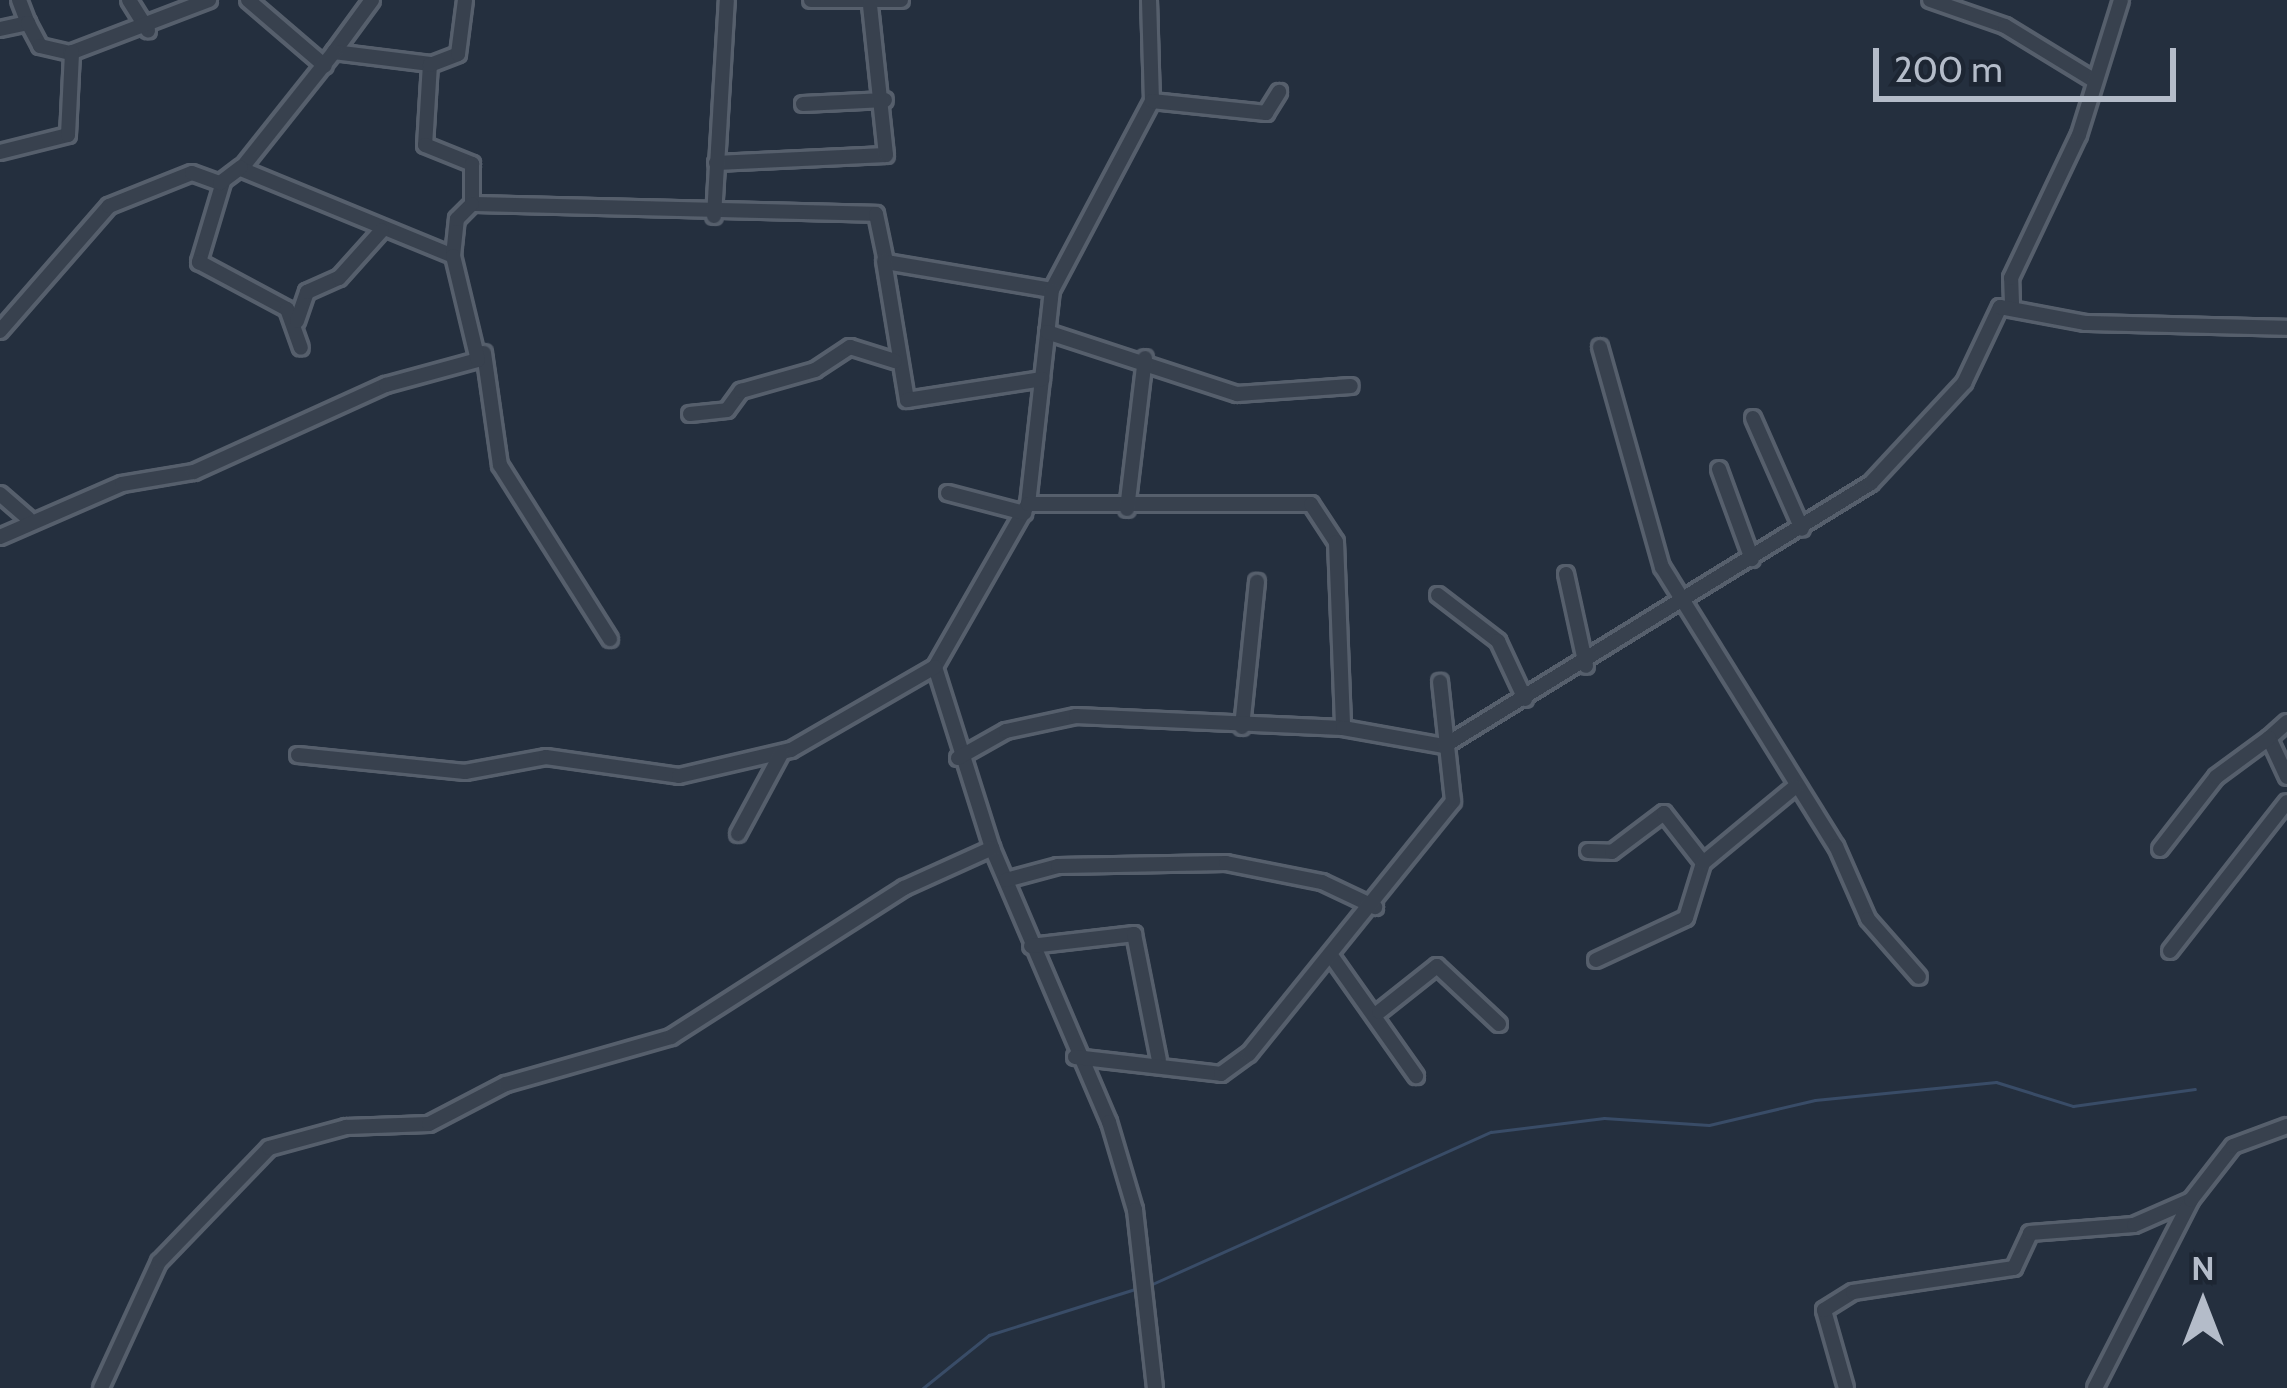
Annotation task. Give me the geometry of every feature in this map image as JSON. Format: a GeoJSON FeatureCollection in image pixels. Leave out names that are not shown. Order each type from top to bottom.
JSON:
{"type":"FeatureCollection","features":[{"type":"Feature","properties":{"kind":"street"},"geometry":{"type":"LineString","coordinates":[[19,0],[40,46],[72,52],[148,31],[209,0]]}},
{"type":"Feature","properties":{"kind":"street"},"geometry":{"type":"LineString","coordinates":[[129,0],[148,31]]}},
{"type":"Feature","properties":{"kind":"street"},"geometry":{"type":"LineString","coordinates":[[248,0],[325,66]]}},
{"type":"Feature","properties":{"kind":"street"},"geometry":{"type":"LineString","coordinates":[[297,321],[199,262],[223,182],[241,167],[325,66],[372,0]]}},
{"type":"Feature","properties":{"kind":"street"},"geometry":{"type":"LineString","coordinates":[[334,52],[430,65],[463,46],[466,0]]}},
{"type":"Feature","properties":{"kind":"street"},"geometry":{"type":"LineString","coordinates":[[714,216],[727,0]]}},
{"type":"Feature","properties":{"kind":"street"},"geometry":{"type":"LineString","coordinates":[[811,0],[870,5],[901,0]]}},
{"type":"Feature","properties":{"kind":"street"},"geometry":{"type":"LineString","coordinates":[[298,755],[466,772],[546,757],[679,776],[781,754],[935,667],[1026,509],[1052,290],[1066,245],[1123,170],[1152,100],[1149,0]]}},
{"type":"Feature","properties":{"kind":"street"},"geometry":{"type":"LineString","coordinates":[[1930,0],[2005,26],[2095,81]]}},
{"type":"Feature","properties":{"kind":"street"},"geometry":{"type":"LineString","coordinates":[[958,758],[971,744],[1076,716],[1343,728],[1444,746],[1586,666],[1802,529],[1902,456],[2012,303],[2011,278],[2095,81],[2121,0]]}},
{"type":"Feature","properties":{"kind":"street"},"geometry":{"type":"LineString","coordinates":[[716,163],[886,154],[885,100],[870,5]]}},
{"type":"Feature","properties":{"kind":"street"},"geometry":{"type":"LineString","coordinates":[[0,29],[28,23]]}},
{"type":"Feature","properties":{"kind":"street"},"geometry":{"type":"LineString","coordinates":[[0,152],[68,135],[72,52]]}},
{"type":"Feature","properties":{"kind":"street"},"geometry":{"type":"LineString","coordinates":[[430,65],[425,145],[472,164],[472,204],[457,219],[453,256],[484,353],[500,464],[610,639]]}},
{"type":"Feature","properties":{"kind":"street"},"geometry":{"type":"LineString","coordinates":[[1152,100],[1266,113],[1279,92]]}},
{"type":"Feature","properties":{"kind":"street"},"geometry":{"type":"LineString","coordinates":[[803,104],[885,100]]}},
{"type":"Feature","properties":{"kind":"street"},"geometry":{"type":"LineString","coordinates":[[241,167],[453,256]]}},
{"type":"Feature","properties":{"kind":"street"},"geometry":{"type":"LineString","coordinates":[[0,331],[109,206],[192,173],[223,182]]}},
{"type":"Feature","properties":{"kind":"street"},"geometry":{"type":"LineString","coordinates":[[472,204],[714,216],[876,214],[895,362],[907,400],[1042,379]]}},
{"type":"Feature","properties":{"kind":"street"},"geometry":{"type":"LineString","coordinates":[[301,348],[297,321],[307,292],[339,278],[382,230]]}},
{"type":"Feature","properties":{"kind":"street"},"geometry":{"type":"LineString","coordinates":[[884,261],[1052,290]]}},
{"type":"Feature","properties":{"kind":"street"},"geometry":{"type":"LineString","coordinates":[[2012,303],[2085,323],[2287,328]]}},
{"type":"Feature","properties":{"kind":"street"},"geometry":{"type":"LineString","coordinates":[[1047,332],[1145,358],[1237,394],[1351,386]]}},
{"type":"Feature","properties":{"kind":"street"},"geometry":{"type":"LineString","coordinates":[[690,414],[727,410],[741,391],[815,370],[850,347],[895,362]]}},
{"type":"Feature","properties":{"kind":"street"},"geometry":{"type":"LineString","coordinates":[[1600,347],[1661,567],[1795,787],[1868,919],[1919,977]]}},
{"type":"Feature","properties":{"kind":"street"},"geometry":{"type":"LineString","coordinates":[[0,537],[28,518],[194,472],[484,353]]}},
{"type":"Feature","properties":{"kind":"street"},"geometry":{"type":"LineString","coordinates":[[1127,509],[1145,358]]}},
{"type":"Feature","properties":{"kind":"street"},"geometry":{"type":"LineString","coordinates":[[1753,418],[1802,529]]}},
{"type":"Feature","properties":{"kind":"street"},"geometry":{"type":"LineString","coordinates":[[1719,469],[1752,559]]}},
{"type":"Feature","properties":{"kind":"street"},"geometry":{"type":"LineString","coordinates":[[948,493],[1026,509],[1311,503],[1336,542],[1343,728]]}},
{"type":"Feature","properties":{"kind":"street"},"geometry":{"type":"LineString","coordinates":[[0,494],[28,518]]}},
{"type":"Feature","properties":{"kind":"street"},"geometry":{"type":"LineString","coordinates":[[1566,574],[1586,666]]}},
{"type":"Feature","properties":{"kind":"street"},"geometry":{"type":"LineString","coordinates":[[1242,727],[1257,582]]}},
{"type":"Feature","properties":{"kind":"street"},"geometry":{"type":"LineString","coordinates":[[1438,595],[1498,641],[1525,699]]}},
{"type":"Feature","properties":{"kind":"street"},"geometry":{"type":"LineString","coordinates":[[935,667],[958,758],[984,826],[986,847],[1006,880],[1135,1210],[1155,1388]]}},
{"type":"Feature","properties":{"kind":"street"},"geometry":{"type":"LineString","coordinates":[[1075,1057],[1159,1060],[1230,1071],[1376,907],[1453,801],[1440,682]]}},
{"type":"Feature","properties":{"kind":"street"},"geometry":{"type":"LineString","coordinates":[[2160,849],[2216,777],[2287,722]]}},
{"type":"Feature","properties":{"kind":"street"},"geometry":{"type":"LineString","coordinates":[[951,734],[971,744]]}},
{"type":"Feature","properties":{"kind":"street"},"geometry":{"type":"LineString","coordinates":[[2270,738],[2287,777]]}},
{"type":"Feature","properties":{"kind":"street"},"geometry":{"type":"LineString","coordinates":[[738,834],[781,754]]}},
{"type":"Feature","properties":{"kind":"street"},"geometry":{"type":"LineString","coordinates":[[1596,960],[1686,918],[1703,863],[1795,787]]}},
{"type":"Feature","properties":{"kind":"street"},"geometry":{"type":"LineString","coordinates":[[2170,951],[2287,802]]}},
{"type":"Feature","properties":{"kind":"street"},"geometry":{"type":"LineString","coordinates":[[1588,851],[1612,852],[1664,813],[1703,863]]}},
{"type":"Feature","properties":{"kind":"street"},"geometry":{"type":"LineString","coordinates":[[101,1388],[159,1262],[269,1148],[346,1127],[429,1124],[506,1084],[671,1037],[986,847]]}},
{"type":"Feature","properties":{"kind":"street"},"geometry":{"type":"LineString","coordinates":[[1006,880],[1058,866],[1206,862],[1322,882],[1376,907]]}},
{"type":"Feature","properties":{"kind":"street"},"geometry":{"type":"LineString","coordinates":[[1031,946],[1134,934],[1159,1060]]}},
{"type":"Feature","properties":{"kind":"street"},"geometry":{"type":"LineString","coordinates":[[1332,957],[1379,1012],[1416,1076]]}},
{"type":"Feature","properties":{"kind":"street"},"geometry":{"type":"LineString","coordinates":[[1379,1012],[1438,966],[1499,1024]]}},
{"type":"Feature","properties":{"kind":"street"},"geometry":{"type":"LineString","coordinates":[[2095,1388],[2191,1200],[2234,1146],[2287,1126]]}},
{"type":"Feature","properties":{"kind":"street"},"geometry":{"type":"LineString","coordinates":[[1846,1388],[1824,1310],[1852,1292],[2014,1268],[2030,1233],[2134,1225],[2191,1200]]}},
{"type":"Feature","properties":{"kind":"waterway"},"geometry":{"type":"LineString","coordinates":[[1150,1285],[1491,1132],[1604,1118],[1709,1125],[1815,1100],[1996,1082],[2073,1106],[2195,1089]]}},
{"type":"Feature","properties":{"kind":"waterway"},"geometry":{"type":"LineString","coordinates":[[923,1388],[989,1335],[1135,1289]]}}]}
